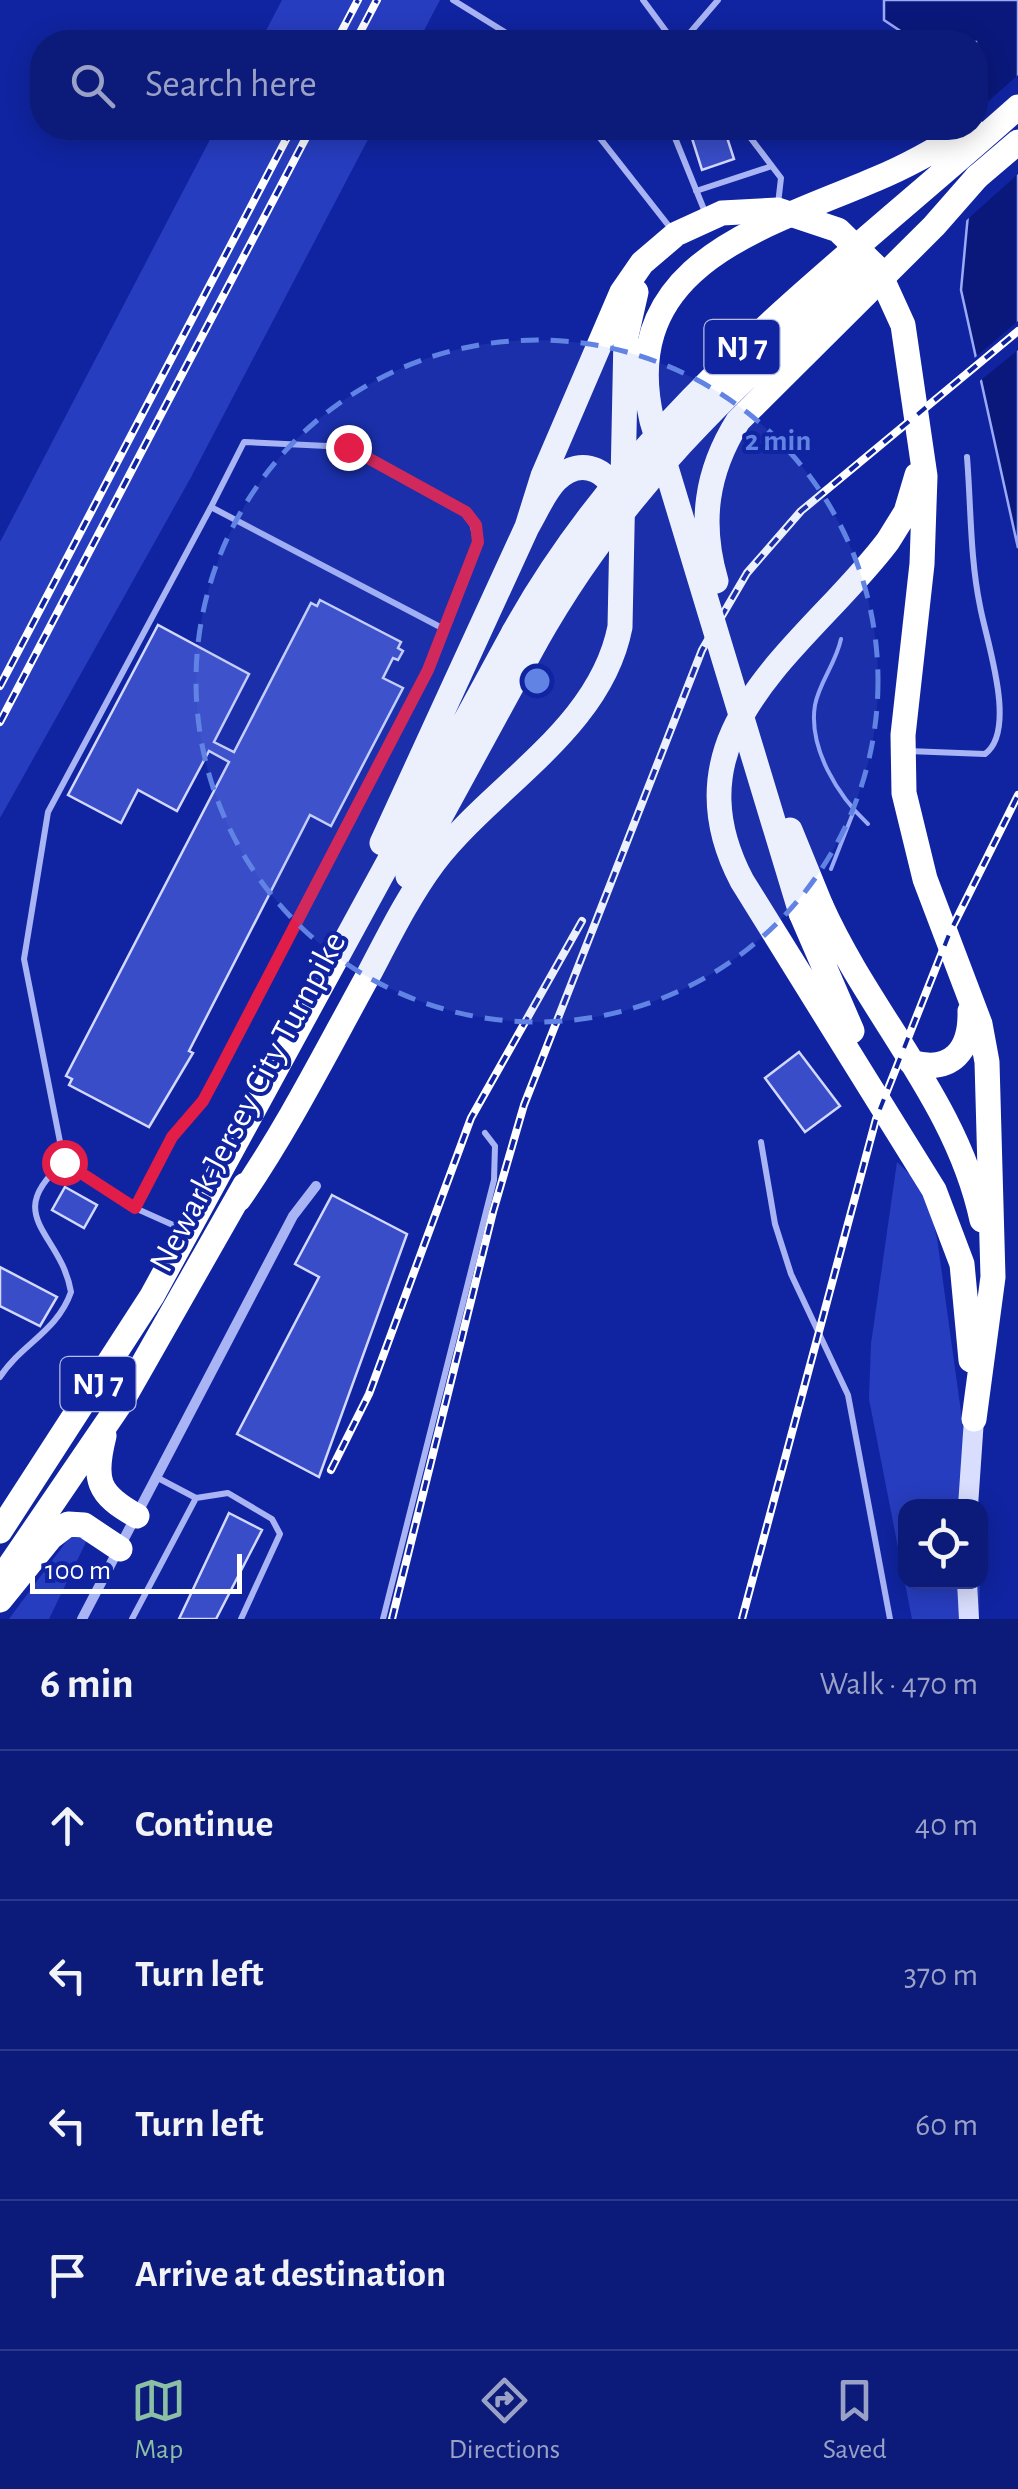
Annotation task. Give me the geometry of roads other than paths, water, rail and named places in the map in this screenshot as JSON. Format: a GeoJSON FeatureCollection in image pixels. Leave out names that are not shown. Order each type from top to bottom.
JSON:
{"type":"FeatureCollection","features":[{"type":"Feature","properties":{"kind":"highway"},"geometry":{"type":"LineString","coordinates":[[988,116],[1018,96]]}},
{"type":"Feature","properties":{"kind":"highway","name":"NJ 7"},"geometry":{"type":"LineString","coordinates":[[988,132],[1018,106]]}},
{"type":"Feature","properties":{"kind":"highway"},"geometry":{"type":"LineString","coordinates":[[948,140],[899,168],[714,252],[671,296],[649,350],[647,394],[652,421],[840,1005],[922,1154],[954,1234],[966,1282],[974,1420]]}},
{"type":"Feature","properties":{"kind":"highway","name":"NJ 7"},"geometry":{"type":"LineString","coordinates":[[524,637],[594,508],[680,407],[747,342],[979,140]]}},
{"type":"Feature","properties":{"kind":"highway","name":"NJ 7"},"geometry":{"type":"LineString","coordinates":[[524,637],[680,440],[785,340],[1018,142]]}},
{"type":"Feature","properties":{"kind":"highway"},"geometry":{"type":"LineString","coordinates":[[974,1420],[985,1294],[982,1220],[957,1138],[811,910],[710,562],[706,524],[710,483],[725,442],[746,411],[934,226],[977,176]]}},
{"type":"Feature","properties":{"kind":"highway"},"geometry":{"type":"LineString","coordinates":[[527,527],[543,476],[622,292],[642,263],[676,234],[708,218],[748,209],[778,210],[838,230],[860,248],[885,279],[904,325],[923,450],[923,554],[902,750],[910,827],[986,1052],[993,1217],[991,1304],[974,1420]]}},
{"type":"Feature","properties":{"kind":"highway"},"geometry":{"type":"LineString","coordinates":[[238,1198],[276,1146],[434,863],[479,810],[575,718],[602,682],[620,627],[628,315],[644,277],[676,234]]}},
{"type":"Feature","properties":{"kind":"highway"},"geometry":{"type":"LineString","coordinates":[[923,450],[910,501],[888,541],[762,682],[736,720],[721,766],[719,804],[724,840],[742,881],[934,1190]]}},
{"type":"Feature","properties":{"kind":"highway"},"geometry":{"type":"LineString","coordinates":[[302,1019],[527,527],[555,481],[575,469],[591,468],[606,474],[616,488],[621,539]]}},
{"type":"Feature","properties":{"kind":"highway","name":"Newark-Jersey City Turnpike"},"geometry":{"type":"LineString","coordinates":[[0,1531],[112,1363],[188,1232],[302,1019],[524,637]]}},
{"type":"Feature","properties":{"kind":"highway","name":"Newark-Jersey City Turnpike"},"geometry":{"type":"LineString","coordinates":[[0,1580],[107,1424],[238,1198],[524,637]]}},
{"type":"Feature","properties":{"kind":"highway"},"geometry":{"type":"LineString","coordinates":[[911,1062],[936,1066],[960,1055],[970,1037],[970,996]]}},
{"type":"Feature","properties":{"kind":"highway"},"geometry":{"type":"LineString","coordinates":[[107,1424],[99,1463],[100,1483],[108,1498],[137,1516]]}},
{"type":"Feature","properties":{"kind":"highway"},"geometry":{"type":"LineString","coordinates":[[0,1600],[51,1537],[68,1524],[84,1525],[120,1549]]}},
{"type":"Feature","properties":{"kind":"main road"},"geometry":{"type":"LineString","coordinates":[[968,1499],[974,1420]]}},
{"type":"Feature","properties":{"kind":"main road"},"geometry":{"type":"LineString","coordinates":[[967,1589],[968,1619]]}},
{"type":"Feature","properties":{"kind":"street"},"geometry":{"type":"LineString","coordinates":[[82,1619],[293,1216],[316,1186]]}},
{"type":"Feature","properties":{"kind":"lane"},"geometry":{"type":"LineString","coordinates":[[453,0],[502,30]]}},
{"type":"Feature","properties":{"kind":"lane"},"geometry":{"type":"LineString","coordinates":[[643,0],[665,30]]}},
{"type":"Feature","properties":{"kind":"lane"},"geometry":{"type":"LineString","coordinates":[[692,30],[718,0]]}},
{"type":"Feature","properties":{"kind":"lane"},"geometry":{"type":"LineString","coordinates":[[602,140],[676,234]]}},
{"type":"Feature","properties":{"kind":"lane"},"geometry":{"type":"LineString","coordinates":[[676,140],[708,218]]}},
{"type":"Feature","properties":{"kind":"lane"},"geometry":{"type":"LineString","coordinates":[[753,140],[781,178],[778,210]]}},
{"type":"Feature","properties":{"kind":"lane"},"geometry":{"type":"LineString","coordinates":[[696,192],[772,166]]}},
{"type":"Feature","properties":{"kind":"lane"},"geometry":{"type":"LineString","coordinates":[[135,1208],[172,1137],[203,1101],[428,670],[478,542],[476,525],[466,512],[348,447],[244,442],[48,812],[24,958],[64,1162],[135,1208],[188,1232]]}},
{"type":"Feature","properties":{"kind":"lane"},"geometry":{"type":"LineString","coordinates":[[902,750],[984,754],[998,737],[1001,692],[980,608],[967,457]]}},
{"type":"Feature","properties":{"kind":"lane"},"geometry":{"type":"LineString","coordinates":[[211,507],[444,629]]}},
{"type":"Feature","properties":{"kind":"lane"},"geometry":{"type":"LineString","coordinates":[[383,1619],[494,1180],[495,1146],[485,1133]]}},
{"type":"Feature","properties":{"kind":"lane"},"geometry":{"type":"LineString","coordinates":[[761,1142],[775,1224],[791,1274],[848,1395],[890,1619]]}},
{"type":"Feature","properties":{"kind":"lane"},"geometry":{"type":"LineString","coordinates":[[38,1174],[64,1162]]}},
{"type":"Feature","properties":{"kind":"lane"},"geometry":{"type":"LineString","coordinates":[[0,1377],[8,1364],[50,1330],[71,1292],[52,1252],[40,1243]]}},
{"type":"Feature","properties":{"kind":"lane"},"geometry":{"type":"LineString","coordinates":[[158,1478],[196,1498],[228,1493],[272,1519],[280,1534],[241,1619]]}},
{"type":"Feature","properties":{"kind":"lane"},"geometry":{"type":"LineString","coordinates":[[132,1619],[196,1498]]}},
{"type":"Feature","properties":{"kind":"waterway"},"geometry":{"type":"LineString","coordinates":[[841,639],[815,705],[816,738],[836,785],[868,824]]}},
{"type":"Feature","properties":{"kind":"waterway"},"geometry":{"type":"LineString","coordinates":[[831,869],[853,813]]}},
{"type":"Feature","properties":{"kind":"railway"},"geometry":{"type":"LineString","coordinates":[[342,30],[358,0]]}},
{"type":"Feature","properties":{"kind":"railway"},"geometry":{"type":"LineString","coordinates":[[361,30],[377,0]]}},
{"type":"Feature","properties":{"kind":"railway"},"geometry":{"type":"LineString","coordinates":[[0,686],[286,140]]}},
{"type":"Feature","properties":{"kind":"railway"},"geometry":{"type":"LineString","coordinates":[[0,722],[305,140]]}},
{"type":"Feature","properties":{"kind":"railway"},"geometry":{"type":"LineString","coordinates":[[392,1619],[493,1212],[524,1105],[702,650],[747,573],[801,511],[1018,331]]}},
{"type":"Feature","properties":{"kind":"railway"},"geometry":{"type":"LineString","coordinates":[[742,1619],[876,1119],[950,932],[1018,795]]}},
{"type":"Feature","properties":{"kind":"railway"},"geometry":{"type":"LineString","coordinates":[[331,1470],[369,1394],[471,1118],[582,921]]}}]}
